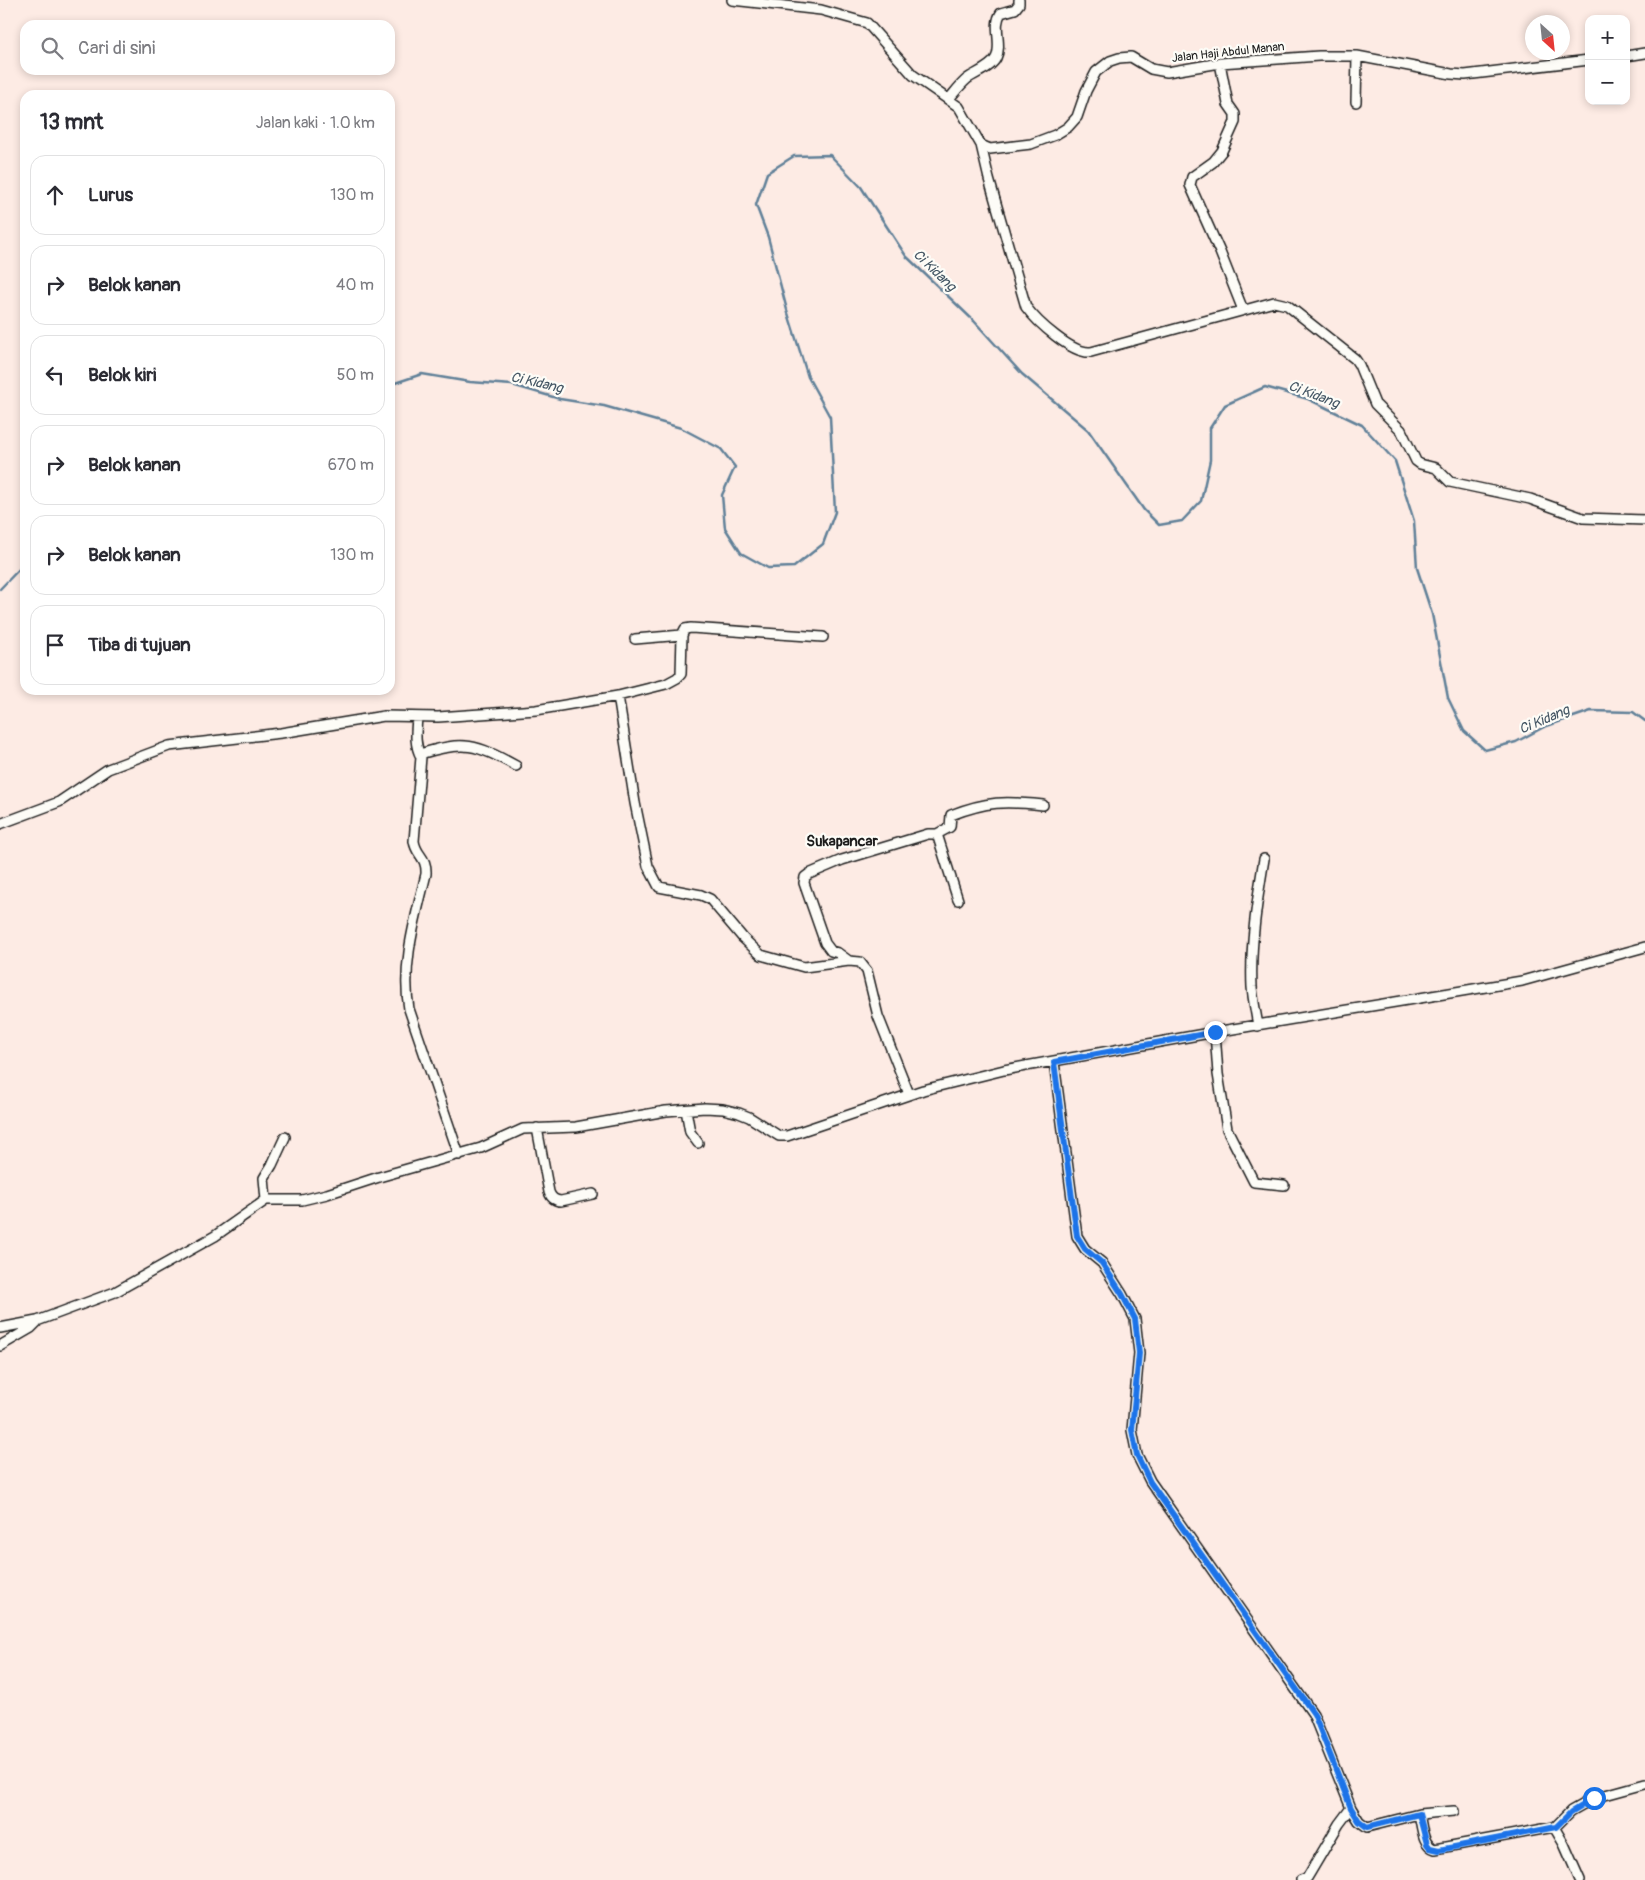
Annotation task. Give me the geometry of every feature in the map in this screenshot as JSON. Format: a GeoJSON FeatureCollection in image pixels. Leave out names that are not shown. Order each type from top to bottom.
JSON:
{"type":"FeatureCollection","features":[{"type":"Feature","properties":{"kind":"street"},"geometry":{"type":"LineString","coordinates":[[732,0],[820,10],[867,23],[913,75],[959,107],[981,145],[1026,306],[1033,316],[1058,338],[1077,350],[1091,352],[1274,302],[1283,304],[1355,359],[1375,404],[1401,430],[1416,461],[1436,468],[1448,482],[1530,499],[1583,518],[1645,520]]}},
{"type":"Feature","properties":{"kind":"street"},"geometry":{"type":"LineString","coordinates":[[949,99],[966,80],[991,64],[995,59],[998,51],[997,19],[1001,13],[1018,7],[1019,0]]}},
{"type":"Feature","properties":{"kind":"street"},"geometry":{"type":"LineString","coordinates":[[1630,55],[1645,53]]}},
{"type":"Feature","properties":{"kind":"street","name":"Jalan Haji Abdul Manan"},"geometry":{"type":"LineString","coordinates":[[981,145],[990,150],[997,150],[1031,144],[1055,135],[1068,127],[1077,117],[1086,91],[1096,72],[1110,61],[1131,57],[1150,69],[1167,72],[1220,63],[1319,56],[1357,56],[1465,76],[1585,61]]}},
{"type":"Feature","properties":{"kind":"street"},"geometry":{"type":"LineString","coordinates":[[1356,102],[1357,56]]}},
{"type":"Feature","properties":{"kind":"street"},"geometry":{"type":"LineString","coordinates":[[1220,63],[1228,104],[1235,114],[1235,122],[1222,151],[1212,162],[1192,177],[1190,185],[1243,310]]}},
{"type":"Feature","properties":{"kind":"street"},"geometry":{"type":"LineString","coordinates":[[0,824],[59,802],[112,767],[169,746],[281,733],[384,716],[438,717],[536,710],[618,696],[666,684],[681,674],[682,635],[685,629],[699,627],[823,637]]}},
{"type":"Feature","properties":{"kind":"street"},"geometry":{"type":"LineString","coordinates":[[635,639],[682,635]]}},
{"type":"Feature","properties":{"kind":"street"},"geometry":{"type":"LineString","coordinates":[[618,696],[635,803],[648,866],[660,887],[701,895],[710,899],[743,938],[761,955],[804,968],[849,961],[860,962],[867,971],[878,1016],[909,1094]]}},
{"type":"Feature","properties":{"kind":"street"},"geometry":{"type":"LineString","coordinates":[[417,717],[416,742],[421,757],[414,841],[416,850],[427,864],[409,949],[406,994],[409,1009],[459,1155]]}},
{"type":"Feature","properties":{"kind":"street"},"geometry":{"type":"LineString","coordinates":[[420,754],[443,746],[470,745],[490,752],[516,766]]}},
{"type":"Feature","properties":{"kind":"street"},"geometry":{"type":"LineString","coordinates":[[849,961],[828,949],[804,882],[805,877],[842,860],[928,834],[937,834],[950,828],[951,815],[984,804],[1011,802],[1043,805]]}},
{"type":"Feature","properties":{"kind":"street"},"geometry":{"type":"LineString","coordinates":[[937,834],[958,900]]}},
{"type":"Feature","properties":{"kind":"street"},"geometry":{"type":"LineString","coordinates":[[1258,1026],[1252,989],[1252,972],[1256,918],[1264,859]]}},
{"type":"Feature","properties":{"kind":"street"},"geometry":{"type":"LineString","coordinates":[[0,1328],[37,1321],[115,1292],[215,1236],[266,1200],[307,1199],[459,1155],[486,1146],[523,1129],[576,1127],[666,1111],[723,1109],[749,1117],[779,1136],[787,1136],[909,1094],[1004,1070],[1215,1032],[1522,982],[1645,947]]}},
{"type":"Feature","properties":{"kind":"street"},"geometry":{"type":"LineString","coordinates":[[1215,1032],[1218,1074],[1227,1129],[1254,1182],[1284,1185]]}},
{"type":"Feature","properties":{"kind":"street"},"geometry":{"type":"LineString","coordinates":[[1054,1062],[1077,1236],[1085,1249],[1102,1263],[1135,1319],[1139,1353],[1132,1430],[1137,1455],[1150,1482],[1314,1714],[1351,1808],[1359,1821],[1367,1827],[1419,1814],[1454,1811]]}},
{"type":"Feature","properties":{"kind":"street"},"geometry":{"type":"LineString","coordinates":[[686,1110],[690,1132],[698,1142]]}},
{"type":"Feature","properties":{"kind":"street"},"geometry":{"type":"LineString","coordinates":[[537,1128],[549,1192],[552,1197],[561,1201],[593,1194]]}},
{"type":"Feature","properties":{"kind":"street"},"geometry":{"type":"LineString","coordinates":[[266,1200],[264,1178],[285,1137]]}},
{"type":"Feature","properties":{"kind":"street"},"geometry":{"type":"LineString","coordinates":[[0,1346],[31,1328],[37,1321]]}},
{"type":"Feature","properties":{"kind":"street"},"geometry":{"type":"LineString","coordinates":[[1419,1814],[1425,1841],[1430,1848],[1434,1849],[1556,1827],[1571,1812],[1594,1798],[1645,1784]]}},
{"type":"Feature","properties":{"kind":"street"},"geometry":{"type":"LineString","coordinates":[[1301,1880],[1307,1878],[1339,1824],[1351,1808]]}},
{"type":"Feature","properties":{"kind":"street"},"geometry":{"type":"LineString","coordinates":[[1556,1827],[1580,1880]]}},
{"type":"Feature","properties":{"kind":"waterway","name":"Ci Kidang"},"geometry":{"type":"LineString","coordinates":[[395,383],[422,374],[470,382],[512,385],[560,399],[604,406],[681,428],[721,449],[735,467],[722,495],[725,528],[741,553],[768,568],[794,567],[823,544],[835,512],[830,417],[808,377],[787,310],[768,237],[756,205],[767,173],[794,156],[830,155],[861,187],[906,256],[974,321],[1022,374],[1088,430],[1144,510],[1159,525],[1182,521],[1201,501],[1210,460],[1210,428],[1225,405],[1265,387],[1308,399],[1362,425],[1395,461],[1414,521],[1417,568],[1432,614],[1448,698],[1464,731],[1485,750],[1516,742],[1544,727],[1591,711],[1633,712],[1645,721]]}},
{"type":"Feature","properties":{"kind":"waterway","name":"Ci Kidang"},"geometry":{"type":"LineString","coordinates":[[0,589],[20,568]]}},
{"type":"Feature","properties":{"kind":"district","name":"Sukapancar"},"geometry":{"type":"Point","coordinates":[842,841]}},
{"type":"Feature","properties":{"kind":"route"},"geometry":{"type":"LineString","coordinates":[[1215,1032],[1054,1062],[1077,1236],[1085,1249],[1102,1263],[1135,1319],[1139,1353],[1132,1430],[1137,1455],[1150,1482],[1314,1714],[1351,1808],[1362,1825],[1367,1827],[1419,1814],[1425,1841],[1430,1848],[1439,1850],[1556,1827],[1571,1812],[1594,1798]]}}]}
